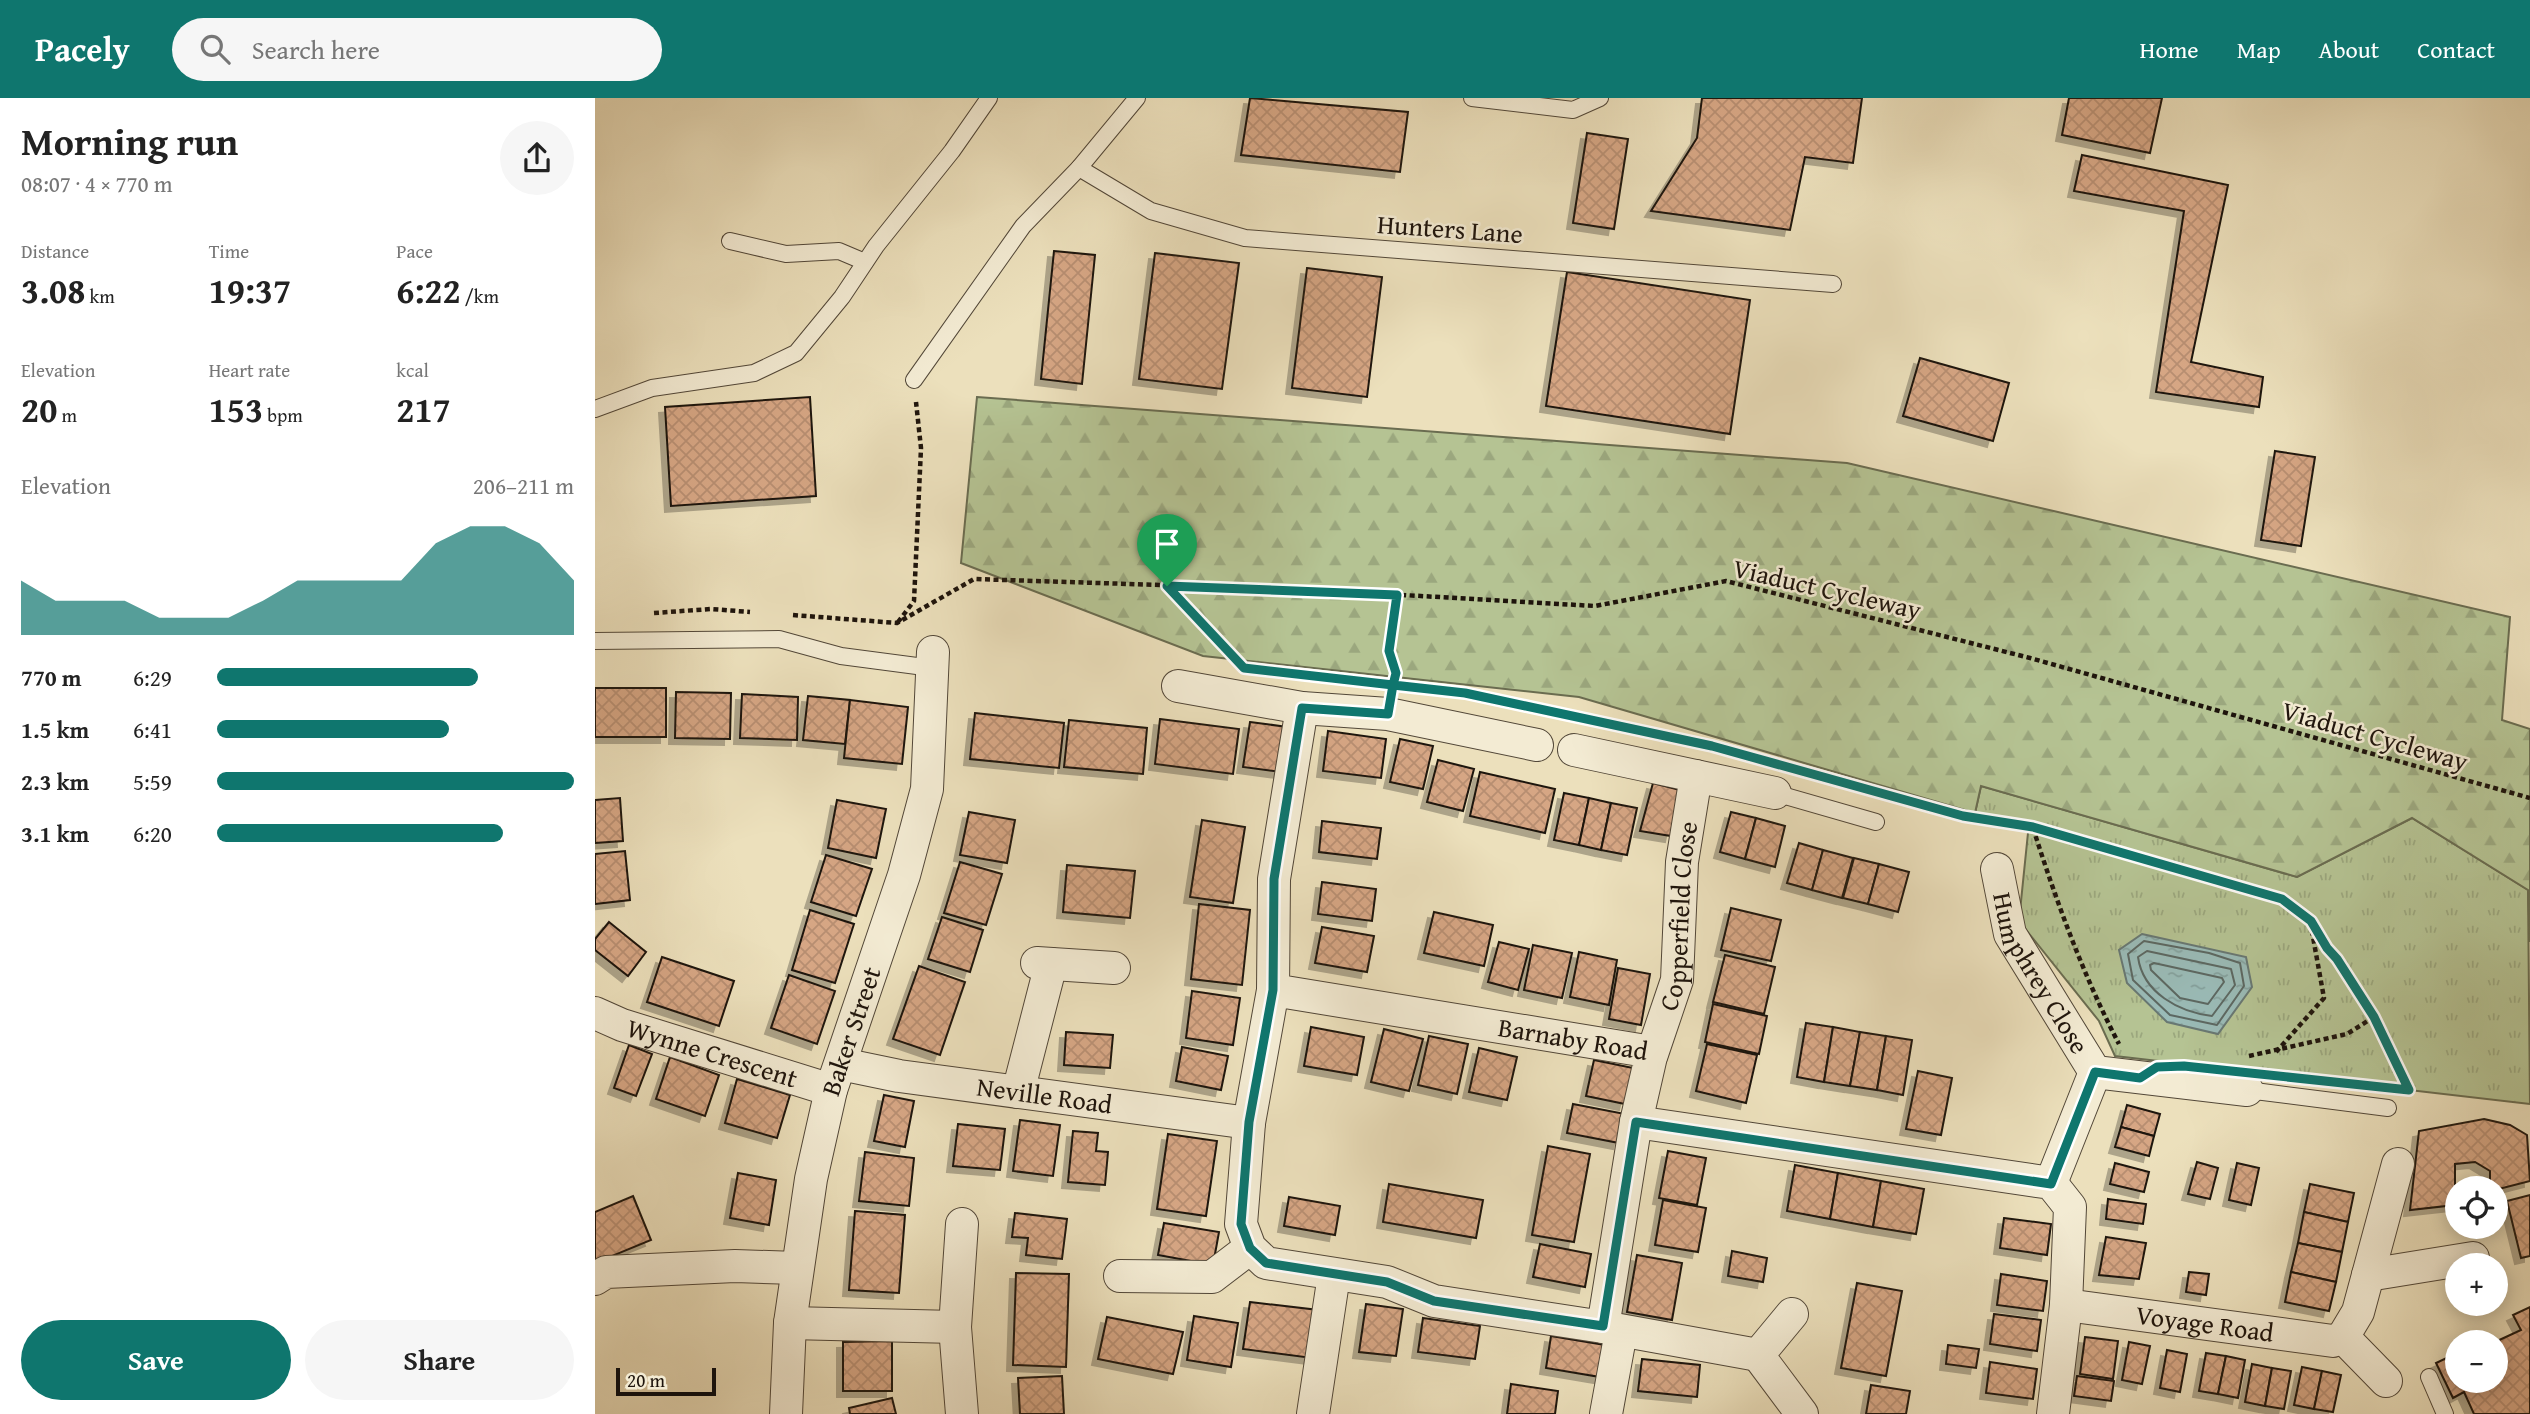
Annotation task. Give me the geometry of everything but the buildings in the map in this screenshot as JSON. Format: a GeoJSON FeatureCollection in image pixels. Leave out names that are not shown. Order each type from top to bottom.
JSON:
{"type":"FeatureCollection","features":[{"type":"Feature","properties":{"kind":"street","name":"Baker Street"},"geometry":{"type":"LineString","coordinates":[[786,1414],[790,1323],[811,1180],[836,1077],[904,875],[927,789],[932,660]]}},
{"type":"Feature","properties":{"kind":"street"},"geometry":{"type":"LineString","coordinates":[[1178,686],[1302,708],[1391,700],[1537,745]]}},
{"type":"Feature","properties":{"kind":"street"},"geometry":{"type":"LineString","coordinates":[[1302,708],[1274,879],[1273,990],[1249,1122],[1241,1224],[1250,1248],[1266,1263],[1387,1282],[1434,1301],[1758,1355],[1802,1414]]}},
{"type":"Feature","properties":{"kind":"street"},"geometry":{"type":"LineString","coordinates":[[1574,750],[1775,793]]}},
{"type":"Feature","properties":{"kind":"street","name":"Copperfield Close"},"geometry":{"type":"LineString","coordinates":[[1652,1054],[1677,980],[1682,862],[1696,776]]}},
{"type":"Feature","properties":{"kind":"street","name":"Humphrey Close"},"geometry":{"type":"LineString","coordinates":[[1997,869],[2010,934],[2095,1072]]}},
{"type":"Feature","properties":{"kind":"street"},"geometry":{"type":"LineString","coordinates":[[1018,1092],[1044,963],[1114,968]]}},
{"type":"Feature","properties":{"kind":"street","name":"Barnaby Road"},"geometry":{"type":"LineString","coordinates":[[1273,990],[1652,1054],[1636,1122],[1612,1329],[1606,1414]]}},
{"type":"Feature","properties":{"kind":"street","name":"Wynne Crescent"},"geometry":{"type":"LineString","coordinates":[[595,1013],[622,1025],[836,1077]]}},
{"type":"Feature","properties":{"kind":"street","name":"Humphrey Close"},"geometry":{"type":"LineString","coordinates":[[2095,1072],[2247,1090]]}},
{"type":"Feature","properties":{"kind":"street","name":"Humphrey Close"},"geometry":{"type":"LineString","coordinates":[[2051,1184],[2095,1072]]}},
{"type":"Feature","properties":{"kind":"street","name":"Neville Road"},"geometry":{"type":"LineString","coordinates":[[836,1077],[898,1076],[1249,1122]]}},
{"type":"Feature","properties":{"kind":"street"},"geometry":{"type":"LineString","coordinates":[[1636,1122],[2051,1184],[2070,1206],[2066,1305],[2053,1414]]}},
{"type":"Feature","properties":{"kind":"street"},"geometry":{"type":"LineString","coordinates":[[2386,1381],[2343,1337],[2358,1312],[2398,1164]]}},
{"type":"Feature","properties":{"kind":"street"},"geometry":{"type":"LineString","coordinates":[[962,1224],[955,1327],[962,1414]]}},
{"type":"Feature","properties":{"kind":"street"},"geometry":{"type":"LineString","coordinates":[[1120,1276],[1212,1277],[1250,1248]]}},
{"type":"Feature","properties":{"kind":"street"},"geometry":{"type":"LineString","coordinates":[[2368,1275],[2445,1263]]}},
{"type":"Feature","properties":{"kind":"street"},"geometry":{"type":"LineString","coordinates":[[595,1279],[606,1272],[735,1266],[797,1268]]}},
{"type":"Feature","properties":{"kind":"street"},"geometry":{"type":"LineString","coordinates":[[1313,1414],[1334,1275]]}},
{"type":"Feature","properties":{"kind":"street","name":"Voyage Road"},"geometry":{"type":"LineString","coordinates":[[2066,1305],[2333,1341],[2343,1337]]}},
{"type":"Feature","properties":{"kind":"street"},"geometry":{"type":"LineString","coordinates":[[1758,1355],[1792,1314]]}},
{"type":"Feature","properties":{"kind":"street"},"geometry":{"type":"LineString","coordinates":[[790,1323],[955,1327]]}},
{"type":"Feature","properties":{"kind":"lane"},"geometry":{"type":"LineString","coordinates":[[595,410],[652,388],[754,373],[796,353],[842,297],[865,262],[952,151],[989,98]]}},
{"type":"Feature","properties":{"kind":"lane"},"geometry":{"type":"LineString","coordinates":[[913,380],[1023,226],[1079,168],[1137,98]]}},
{"type":"Feature","properties":{"kind":"lane"},"geometry":{"type":"LineString","coordinates":[[1472,98],[1573,110],[1600,98]]}},
{"type":"Feature","properties":{"kind":"lane","name":"Hunters Lane"},"geometry":{"type":"LineString","coordinates":[[1079,168],[1151,211],[1245,238],[1833,284]]}},
{"type":"Feature","properties":{"kind":"lane"},"geometry":{"type":"LineString","coordinates":[[730,240],[786,254],[839,251],[865,262]]}},
{"type":"Feature","properties":{"kind":"lane"},"geometry":{"type":"LineString","coordinates":[[595,641],[779,639],[841,656],[932,660]]}},
{"type":"Feature","properties":{"kind":"lane"},"geometry":{"type":"LineString","coordinates":[[1775,793],[1877,822]]}},
{"type":"Feature","properties":{"kind":"lane","name":"Humphrey Close"},"geometry":{"type":"LineString","coordinates":[[2247,1090],[2388,1108]]}},
{"type":"Feature","properties":{"kind":"lane"},"geometry":{"type":"LineString","coordinates":[[2429,1377],[2445,1414]]}},
{"type":"Feature","properties":{"kind":"path","name":"Viaduct Cycleway"},"geometry":{"type":"LineString","coordinates":[[913,380],[921,448],[914,601],[897,623],[974,579],[1397,595],[1595,606],[1727,581],[2043,662],[2530,799]]}},
{"type":"Feature","properties":{"kind":"path"},"geometry":{"type":"LineString","coordinates":[[1167,586],[1244,668],[1230,667]]}},
{"type":"Feature","properties":{"kind":"path"},"geometry":{"type":"LineString","coordinates":[[1391,700],[1396,673],[1389,651],[1397,595]]}},
{"type":"Feature","properties":{"kind":"path"},"geometry":{"type":"LineString","coordinates":[[1391,700],[1405,687]]}},
{"type":"Feature","properties":{"kind":"path"},"geometry":{"type":"LineString","coordinates":[[1453,692],[1582,718]]}},
{"type":"Feature","properties":{"kind":"path"},"geometry":{"type":"LineString","coordinates":[[1797,770],[1963,816],[2033,827],[2282,899],[2311,921],[2374,1017],[2409,1090],[2395,1088]]}},
{"type":"Feature","properties":{"kind":"path"},"geometry":{"type":"LineString","coordinates":[[2033,827],[2058,904],[2093,994],[2137,1077]]}},
{"type":"Feature","properties":{"kind":"path"},"geometry":{"type":"LineString","coordinates":[[2276,1052],[2324,998],[2311,921]]}},
{"type":"Feature","properties":{"kind":"path"},"geometry":{"type":"LineString","coordinates":[[2237,1058],[2276,1052],[2347,1034],[2374,1017]]}},
{"type":"Feature","properties":{"kind":"green space"},"geometry":{"type":"Polygon","coordinates":[[[977,397],[1847,463],[2510,617],[2502,720],[2530,729],[2530,942],[2528,890],[2412,818],[2297,877],[1981,786],[1975,813],[1579,697],[1203,656],[961,563],[977,397]]]}},
{"type":"Feature","properties":{"kind":"green space"},"geometry":{"type":"Polygon","coordinates":[[[1981,786],[2297,877],[2412,818],[2528,890],[2530,1104],[2115,1056],[2099,1021],[2019,921],[2029,823],[1975,813],[1981,786]]]}},
{"type":"Feature","properties":{"kind":"water"},"geometry":{"type":"Polygon","coordinates":[[[2142,934],[2246,957],[2252,987],[2218,1034],[2167,1022],[2127,983],[2119,950],[2142,934]]]}},
{"type":"Feature","properties":{"kind":"route"},"geometry":{"type":"LineString","coordinates":[[1167,586],[1244,668],[1393,685],[1388,714],[1302,708],[1274,879],[1276,934],[1273,990],[1249,1122],[1241,1224],[1250,1248],[1266,1263],[1387,1282],[1434,1301],[1603,1326],[1636,1122],[2051,1184],[2095,1072],[2140,1078],[2157,1067],[2184,1066],[2409,1090],[2374,1017],[2337,959],[2311,921],[2282,899],[2033,827],[1963,816],[1712,746],[1465,693],[1393,685],[1396,673],[1389,651],[1397,595],[1167,586]]}}]}
